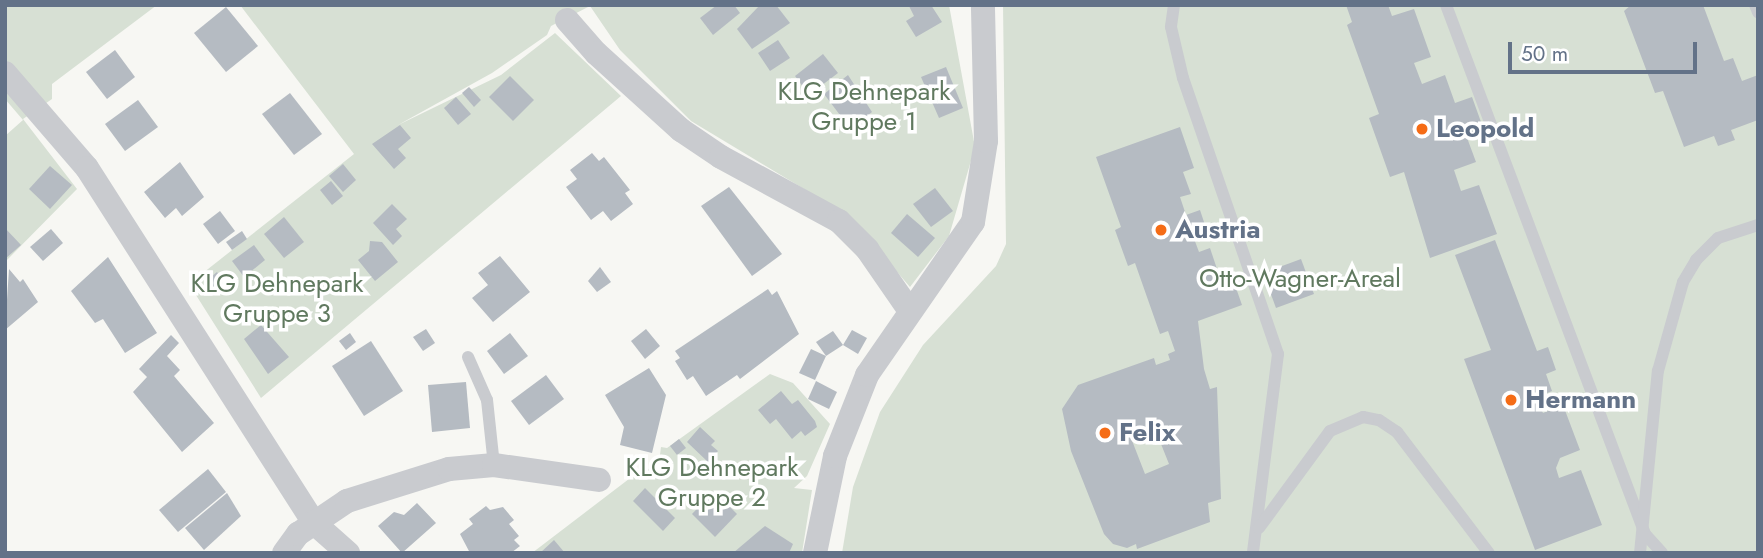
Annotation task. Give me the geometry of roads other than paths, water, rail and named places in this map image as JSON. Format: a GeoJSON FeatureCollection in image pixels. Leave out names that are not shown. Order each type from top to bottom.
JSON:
{"type":"FeatureCollection","features":[{"type":"Feature","properties":{"kind":"street"},"geometry":{"type":"LineString","coordinates":[[815,553],[847,418],[867,375],[910,311],[963,241],[980,198],[986,141],[983,5]]}},
{"type":"Feature","properties":{"kind":"street"},"geometry":{"type":"LineString","coordinates":[[568,20],[596,53],[681,130],[721,157],[839,221],[867,249],[910,311]]}},
{"type":"Feature","properties":{"kind":"street"},"geometry":{"type":"LineString","coordinates":[[5,74],[87,168],[313,522],[348,553]]}},
{"type":"Feature","properties":{"kind":"street"},"geometry":{"type":"LineString","coordinates":[[284,553],[313,522],[379,488],[450,469],[494,465],[599,480]]}},
{"type":"Feature","properties":{"kind":"lane"},"geometry":{"type":"LineString","coordinates":[[1174,5],[1171,27],[1183,78],[1278,354],[1259,528],[1253,553]]}},
{"type":"Feature","properties":{"kind":"lane"},"geometry":{"type":"LineString","coordinates":[[1446,5],[1645,534],[1662,553]]}},
{"type":"Feature","properties":{"kind":"lane"},"geometry":{"type":"LineString","coordinates":[[1755,5],[1758,12]]}},
{"type":"Feature","properties":{"kind":"lane"},"geometry":{"type":"LineString","coordinates":[[1640,553],[1645,534],[1658,371],[1683,282],[1696,260],[1718,238],[1758,225]]}},
{"type":"Feature","properties":{"kind":"lane"},"geometry":{"type":"LineString","coordinates":[[468,357],[487,400],[494,465]]}},
{"type":"Feature","properties":{"kind":"lane"},"geometry":{"type":"LineString","coordinates":[[1259,528],[1331,431],[1363,418],[1379,420],[1397,432],[1485,548],[1470,553]]}},
{"type":"Feature","properties":{"kind":"place","name":"Leopold"},"geometry":{"type":"Point","coordinates":[1422,129]}},
{"type":"Feature","properties":{"kind":"place","name":"Austria"},"geometry":{"type":"Point","coordinates":[1161,230]}},
{"type":"Feature","properties":{"kind":"place","name":"Hermann"},"geometry":{"type":"Point","coordinates":[1511,400]}},
{"type":"Feature","properties":{"kind":"place","name":"Felix"},"geometry":{"type":"Point","coordinates":[1105,433]}},
{"type":"Feature","properties":{"kind":"park label","name":"KLG Dehnepark Gruppe 1"},"geometry":{"type":"Point","coordinates":[864,107]}},
{"type":"Feature","properties":{"kind":"park label","name":"Otto-Wagner-Areal"},"geometry":{"type":"Point","coordinates":[1300,279]}},
{"type":"Feature","properties":{"kind":"park label","name":"KLG Dehnepark Gruppe 3"},"geometry":{"type":"Point","coordinates":[277,299]}},
{"type":"Feature","properties":{"kind":"park label","name":"KLG Dehnepark Gruppe 2"},"geometry":{"type":"Point","coordinates":[712,483]}}]}
